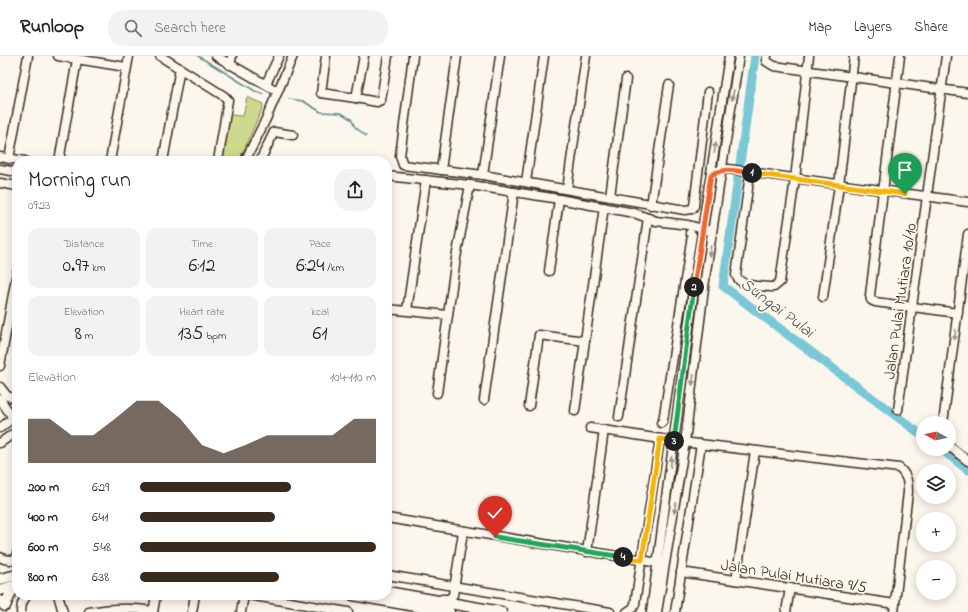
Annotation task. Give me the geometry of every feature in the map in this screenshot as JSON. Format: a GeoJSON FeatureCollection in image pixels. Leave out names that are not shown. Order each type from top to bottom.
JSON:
{"type":"FeatureCollection","features":[{"type":"Feature","properties":{"kind":"main road"},"geometry":{"type":"LineString","coordinates":[[0,572],[12,573]]}},
{"type":"Feature","properties":{"kind":"main road"},"geometry":{"type":"LineString","coordinates":[[0,580],[12,576]]}},
{"type":"Feature","properties":{"kind":"main road"},"geometry":{"type":"LineString","coordinates":[[0,592],[12,588]]}},
{"type":"Feature","properties":{"kind":"main road"},"geometry":{"type":"LineString","coordinates":[[4,606],[12,591]]}},
{"type":"Feature","properties":{"kind":"main road"},"geometry":{"type":"LineString","coordinates":[[392,593],[496,612]]}},
{"type":"Feature","properties":{"kind":"main road"},"geometry":{"type":"LineString","coordinates":[[381,600],[449,612]]}},
{"type":"Feature","properties":{"kind":"street"},"geometry":{"type":"LineString","coordinates":[[9,159],[28,56]]}},
{"type":"Feature","properties":{"kind":"street"},"geometry":{"type":"LineString","coordinates":[[58,56],[126,67]]}},
{"type":"Feature","properties":{"kind":"street"},"geometry":{"type":"LineString","coordinates":[[111,156],[129,56]]}},
{"type":"Feature","properties":{"kind":"street"},"geometry":{"type":"LineString","coordinates":[[160,56],[228,100],[219,156]]}},
{"type":"Feature","properties":{"kind":"street"},"geometry":{"type":"LineString","coordinates":[[216,56],[231,60],[277,92]]}},
{"type":"Feature","properties":{"kind":"street"},"geometry":{"type":"LineString","coordinates":[[266,84],[279,56]]}},
{"type":"Feature","properties":{"kind":"street"},"geometry":{"type":"LineString","coordinates":[[247,156],[293,56]]}},
{"type":"Feature","properties":{"kind":"street"},"geometry":{"type":"LineString","coordinates":[[326,56],[320,89],[322,93],[377,102],[381,100],[388,56]]}},
{"type":"Feature","properties":{"kind":"street"},"geometry":{"type":"LineString","coordinates":[[357,98],[364,56]]}},
{"type":"Feature","properties":{"kind":"street"},"geometry":{"type":"LineString","coordinates":[[413,56],[400,156],[401,161],[405,166],[483,175],[685,210],[692,209],[694,206],[708,92]]}},
{"type":"Feature","properties":{"kind":"street"},"geometry":{"type":"LineString","coordinates":[[442,170],[458,56]]}},
{"type":"Feature","properties":{"kind":"street"},"geometry":{"type":"LineString","coordinates":[[483,175],[500,56]]}},
{"type":"Feature","properties":{"kind":"street"},"geometry":{"type":"LineString","coordinates":[[526,182],[544,56]]}},
{"type":"Feature","properties":{"kind":"street"},"geometry":{"type":"LineString","coordinates":[[567,189],[586,56]]}},
{"type":"Feature","properties":{"kind":"street"},"geometry":{"type":"LineString","coordinates":[[651,612],[728,56]]}},
{"type":"Feature","properties":{"kind":"street"},"geometry":{"type":"LineString","coordinates":[[657,612],[684,442],[712,234],[725,170],[739,56]]}},
{"type":"Feature","properties":{"kind":"street"},"geometry":{"type":"LineString","coordinates":[[749,181],[736,275],[737,279],[742,283],[774,288],[780,282],[795,179],[808,56]]}},
{"type":"Feature","properties":{"kind":"street"},"geometry":{"type":"LineString","coordinates":[[823,297],[839,185],[854,56]]}},
{"type":"Feature","properties":{"kind":"street"},"geometry":{"type":"LineString","coordinates":[[900,56],[882,190],[870,295],[871,300],[958,314]]}},
{"type":"Feature","properties":{"kind":"street","name":"Jalan Pulai Mutiara 10/10"},"geometry":{"type":"LineString","coordinates":[[898,410],[946,56]]}},
{"type":"Feature","properties":{"kind":"street"},"geometry":{"type":"LineString","coordinates":[[60,156],[77,60]]}},
{"type":"Feature","properties":{"kind":"street"},"geometry":{"type":"LineString","coordinates":[[768,60],[806,70],[968,93]]}},
{"type":"Feature","properties":{"kind":"street"},"geometry":{"type":"LineString","coordinates":[[164,156],[180,68]]}},
{"type":"Feature","properties":{"kind":"street"},"geometry":{"type":"LineString","coordinates":[[610,196],[626,79]]}},
{"type":"Feature","properties":{"kind":"street"},"geometry":{"type":"LineString","coordinates":[[652,205],[669,85]]}},
{"type":"Feature","properties":{"kind":"street"},"geometry":{"type":"LineString","coordinates":[[262,156],[274,132],[293,135]]}},
{"type":"Feature","properties":{"kind":"street"},"geometry":{"type":"LineString","coordinates":[[0,157],[12,159]]}},
{"type":"Feature","properties":{"kind":"street"},"geometry":{"type":"LineString","coordinates":[[0,169],[12,171]]}},
{"type":"Feature","properties":{"kind":"street"},"geometry":{"type":"LineString","coordinates":[[711,175],[725,170],[758,173],[968,202]]}},
{"type":"Feature","properties":{"kind":"street"},"geometry":{"type":"LineString","coordinates":[[392,177],[470,185],[604,207],[689,229],[696,232],[701,243]]}},
{"type":"Feature","properties":{"kind":"street"},"geometry":{"type":"LineString","coordinates":[[407,310],[426,180]]}},
{"type":"Feature","properties":{"kind":"street"},"geometry":{"type":"LineString","coordinates":[[0,183],[12,185]]}},
{"type":"Feature","properties":{"kind":"street"},"geometry":{"type":"LineString","coordinates":[[437,393],[456,258],[470,185]]}},
{"type":"Feature","properties":{"kind":"street"},"geometry":{"type":"LineString","coordinates":[[484,400],[514,192]]}},
{"type":"Feature","properties":{"kind":"street"},"geometry":{"type":"LineString","coordinates":[[549,271],[559,199]]}},
{"type":"Feature","properties":{"kind":"street"},"geometry":{"type":"LineString","coordinates":[[575,411],[604,207]]}},
{"type":"Feature","properties":{"kind":"street"},"geometry":{"type":"LineString","coordinates":[[689,229],[705,216]]}},
{"type":"Feature","properties":{"kind":"street"},"geometry":{"type":"LineString","coordinates":[[619,417],[648,218]]}},
{"type":"Feature","properties":{"kind":"street"},"geometry":{"type":"LineString","coordinates":[[689,229],[703,228],[712,234]]}},
{"type":"Feature","properties":{"kind":"street"},"geometry":{"type":"LineString","coordinates":[[661,423],[664,421],[692,235],[689,229]]}},
{"type":"Feature","properties":{"kind":"street"},"geometry":{"type":"LineString","coordinates":[[944,416],[968,238]]}},
{"type":"Feature","properties":{"kind":"street"},"geometry":{"type":"LineString","coordinates":[[0,366],[12,304]]}},
{"type":"Feature","properties":{"kind":"street"},"geometry":{"type":"LineString","coordinates":[[392,309],[448,315]]}},
{"type":"Feature","properties":{"kind":"street"},"geometry":{"type":"LineString","coordinates":[[529,406],[539,335],[585,341]]}},
{"type":"Feature","properties":{"kind":"street"},"geometry":{"type":"LineString","coordinates":[[0,386],[7,396],[12,398]]}},
{"type":"Feature","properties":{"kind":"street"},"geometry":{"type":"LineString","coordinates":[[0,399],[12,413]]}},
{"type":"Feature","properties":{"kind":"street"},"geometry":{"type":"LineString","coordinates":[[0,428],[12,418]]}},
{"type":"Feature","properties":{"kind":"street"},"geometry":{"type":"LineString","coordinates":[[590,428],[674,441],[899,468],[905,473],[908,480],[908,492],[895,608]]}},
{"type":"Feature","properties":{"kind":"street"},"geometry":{"type":"LineString","coordinates":[[587,552],[604,430]]}},
{"type":"Feature","properties":{"kind":"street"},"geometry":{"type":"LineString","coordinates":[[0,443],[12,435]]}},
{"type":"Feature","properties":{"kind":"street"},"geometry":{"type":"LineString","coordinates":[[626,612],[634,608],[635,604],[660,439]]}},
{"type":"Feature","properties":{"kind":"street"},"geometry":{"type":"LineString","coordinates":[[675,612],[701,444]]}},
{"type":"Feature","properties":{"kind":"street"},"geometry":{"type":"LineString","coordinates":[[736,580],[755,451]]}},
{"type":"Feature","properties":{"kind":"street"},"geometry":{"type":"LineString","coordinates":[[956,452],[968,461]]}},
{"type":"Feature","properties":{"kind":"street"},"geometry":{"type":"LineString","coordinates":[[392,519],[658,563]]}},
{"type":"Feature","properties":{"kind":"street"},"geometry":{"type":"LineString","coordinates":[[424,599],[449,599],[452,597],[464,532]]}},
{"type":"Feature","properties":{"kind":"street","name":"Jalan Pulai Mutiara 9/5"},"geometry":{"type":"LineString","coordinates":[[681,572],[790,588],[895,608]]}},
{"type":"Feature","properties":{"kind":"street"},"geometry":{"type":"LineString","coordinates":[[392,576],[610,612]]}},
{"type":"Feature","properties":{"kind":"street"},"geometry":{"type":"LineString","coordinates":[[786,612],[790,588]]}},
{"type":"Feature","properties":{"kind":"street"},"geometry":{"type":"LineString","coordinates":[[0,592],[4,606]]}},
{"type":"Feature","properties":{"kind":"street"},"geometry":{"type":"LineString","coordinates":[[21,612],[24,600]]}},
{"type":"Feature","properties":{"kind":"street"},"geometry":{"type":"LineString","coordinates":[[59,600],[63,612]]}},
{"type":"Feature","properties":{"kind":"street"},"geometry":{"type":"LineString","coordinates":[[89,612],[112,608],[134,608],[153,611],[155,600]]}},
{"type":"Feature","properties":{"kind":"street"},"geometry":{"type":"LineString","coordinates":[[192,612],[194,600]]}},
{"type":"Feature","properties":{"kind":"street"},"geometry":{"type":"LineString","coordinates":[[241,612],[243,600]]}},
{"type":"Feature","properties":{"kind":"street"},"geometry":{"type":"LineString","coordinates":[[275,600],[348,612]]}},
{"type":"Feature","properties":{"kind":"street"},"geometry":{"type":"LineString","coordinates":[[289,612],[291,603]]}},
{"type":"Feature","properties":{"kind":"green space"},"geometry":{"type":"Polygon","coordinates":[[[247,97],[263,104],[241,156],[222,156],[230,115],[243,116],[247,97]]]}},
{"type":"Feature","properties":{"kind":"waterway"},"geometry":{"type":"LineString","coordinates":[[198,56],[255,91],[263,94]]}},
{"type":"Feature","properties":{"kind":"waterway","name":"Sungai Pulai"},"geometry":{"type":"LineString","coordinates":[[755,56],[723,286],[916,431]]}},
{"type":"Feature","properties":{"kind":"waterway"},"geometry":{"type":"LineString","coordinates":[[289,99],[303,101],[321,112],[341,113],[351,119],[355,127],[366,136]]}},
{"type":"Feature","properties":{"kind":"waterway","name":"Sungai Pulai"},"geometry":{"type":"LineString","coordinates":[[950,456],[968,470]]}},
{"type":"Feature","properties":{"kind":"route"},"geometry":{"type":"LineString","coordinates":[[495,537],[642,560],[660,439],[674,441],[696,270],[711,175],[718,171],[728,169],[905,194]]}}]}
